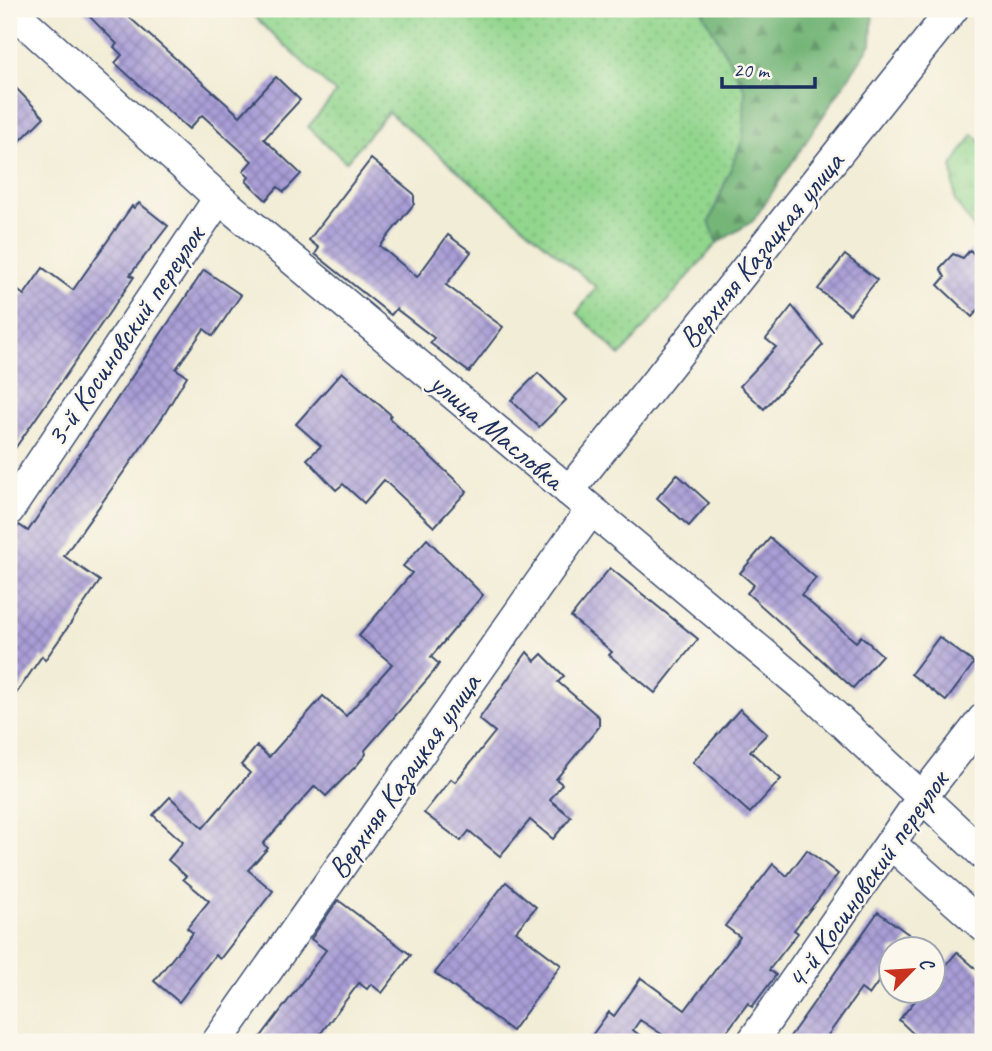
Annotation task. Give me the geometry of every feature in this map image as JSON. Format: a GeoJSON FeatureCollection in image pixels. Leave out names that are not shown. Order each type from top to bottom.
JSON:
{"type":"FeatureCollection","features":[{"type":"Feature","properties":{"kind":"street","name":"улица Масловка"},"geometry":{"type":"LineString","coordinates":[[10,9],[219,198],[807,690],[983,854]]}},
{"type":"Feature","properties":{"kind":"street","name":"Верхняя Казацкая улица"},"geometry":{"type":"LineString","coordinates":[[217,1042],[580,501],[953,9]]}},
{"type":"Feature","properties":{"kind":"street","name":"3-й Косиновский переулок"},"geometry":{"type":"LineString","coordinates":[[9,510],[219,198]]}},
{"type":"Feature","properties":{"kind":"street","name":"4-й Косиновский переулок"},"geometry":{"type":"LineString","coordinates":[[752,1042],[923,796],[983,719]]}},
{"type":"Feature","properties":{"kind":"street"},"geometry":{"type":"LineString","coordinates":[[891,844],[983,926]]}},
{"type":"Feature","properties":{"kind":"green space"},"geometry":{"type":"Polygon","coordinates":[[[246,9],[701,9],[745,90],[743,138],[709,222],[717,243],[620,356],[577,313],[596,287],[388,112],[346,162],[308,127],[336,93],[246,9]]]}},
{"type":"Feature","properties":{"kind":"green space"},"geometry":{"type":"Polygon","coordinates":[[[701,9],[873,9],[871,44],[753,221],[717,243],[709,222],[743,138],[745,91],[701,9]]]}},
{"type":"Feature","properties":{"kind":"green space"},"geometry":{"type":"Polygon","coordinates":[[[973,134],[983,144],[983,241],[955,201],[952,166],[973,134]]]}},
{"type":"Feature","properties":{"kind":"building"},"geometry":{"type":"Polygon","coordinates":[[[82,9],[120,9],[240,116],[276,77],[300,100],[264,139],[301,174],[284,192],[278,187],[266,200],[246,181],[249,177],[243,171],[252,161],[202,115],[189,129],[149,94],[115,63],[122,55],[114,47],[117,44],[82,9]]]}},
{"type":"Feature","properties":{"kind":"building"},"geometry":{"type":"Polygon","coordinates":[[[9,81],[44,117],[9,152],[9,81]]]}},
{"type":"Feature","properties":{"kind":"building"},"geometry":{"type":"Polygon","coordinates":[[[371,159],[414,194],[414,204],[380,246],[417,277],[448,235],[471,252],[446,285],[503,327],[469,372],[430,343],[434,338],[396,309],[391,315],[315,254],[319,248],[309,240],[371,159]]]}},
{"type":"Feature","properties":{"kind":"building"},"geometry":{"type":"Polygon","coordinates":[[[139,203],[168,226],[130,275],[134,277],[9,457],[9,284],[24,295],[43,268],[73,290],[132,206],[134,208],[139,203]]]}},
{"type":"Feature","properties":{"kind":"building"},"geometry":{"type":"Polygon","coordinates":[[[970,250],[983,263],[983,304],[972,317],[938,285],[945,277],[940,268],[953,254],[963,258],[970,250]]]}},
{"type":"Feature","properties":{"kind":"building"},"geometry":{"type":"Polygon","coordinates":[[[845,255],[877,280],[850,314],[818,289],[845,255]]]}},
{"type":"Feature","properties":{"kind":"building"},"geometry":{"type":"Polygon","coordinates":[[[204,270],[241,295],[213,336],[204,329],[176,369],[187,376],[162,418],[64,556],[100,581],[45,660],[42,656],[9,704],[9,540],[19,525],[28,531],[204,270]]]}},
{"type":"Feature","properties":{"kind":"building"},"geometry":{"type":"Polygon","coordinates":[[[792,306],[823,345],[764,409],[740,386],[776,347],[766,339],[792,306]]]}},
{"type":"Feature","properties":{"kind":"building"},"geometry":{"type":"Polygon","coordinates":[[[342,372],[391,415],[389,418],[467,491],[434,527],[384,480],[364,503],[343,484],[336,490],[307,459],[321,446],[296,424],[342,372]]]}},
{"type":"Feature","properties":{"kind":"building"},"geometry":{"type":"Polygon","coordinates":[[[538,373],[566,400],[539,427],[511,400],[538,373]]]}},
{"type":"Feature","properties":{"kind":"building"},"geometry":{"type":"Polygon","coordinates":[[[677,474],[709,503],[689,526],[657,498],[677,474]]]}},
{"type":"Feature","properties":{"kind":"building"},"geometry":{"type":"Polygon","coordinates":[[[770,538],[816,578],[801,595],[856,642],[861,636],[882,655],[853,688],[747,593],[754,585],[740,573],[770,538]]]}},
{"type":"Feature","properties":{"kind":"building"},"geometry":{"type":"Polygon","coordinates":[[[427,539],[483,595],[431,657],[439,664],[432,674],[365,750],[366,754],[357,765],[326,796],[315,786],[263,844],[268,848],[248,870],[273,891],[220,959],[215,955],[179,1002],[154,981],[193,933],[187,928],[209,901],[183,879],[186,876],[168,860],[183,842],[153,815],[170,797],[203,828],[250,773],[241,765],[257,746],[269,757],[323,696],[346,716],[392,664],[359,636],[412,573],[403,566],[427,539]]]}},
{"type":"Feature","properties":{"kind":"building"},"geometry":{"type":"Polygon","coordinates":[[[610,568],[698,639],[655,693],[609,655],[612,652],[571,617],[610,568]]]}},
{"type":"Feature","properties":{"kind":"building"},"geometry":{"type":"Polygon","coordinates":[[[939,637],[974,663],[946,701],[911,674],[939,637]]]}},
{"type":"Feature","properties":{"kind":"building"},"geometry":{"type":"Polygon","coordinates":[[[527,652],[535,661],[542,654],[564,676],[558,682],[599,717],[599,727],[556,779],[562,784],[550,800],[571,817],[553,839],[530,820],[500,856],[469,831],[461,841],[424,813],[451,779],[455,782],[495,732],[479,719],[527,652]]]}},
{"type":"Feature","properties":{"kind":"building"},"geometry":{"type":"Polygon","coordinates":[[[740,709],[767,734],[750,751],[781,779],[750,813],[693,762],[740,709]]]}},
{"type":"Feature","properties":{"kind":"building"},"geometry":{"type":"Polygon","coordinates":[[[807,850],[838,874],[794,930],[798,933],[769,970],[776,975],[752,1007],[748,1003],[719,1042],[674,1042],[640,1020],[633,1030],[648,1042],[587,1042],[609,1012],[614,1016],[641,978],[685,1010],[740,937],[725,926],[773,864],[787,876],[807,850]]]}},
{"type":"Feature","properties":{"kind":"building"},"geometry":{"type":"Polygon","coordinates":[[[506,882],[536,907],[516,931],[561,965],[512,1031],[435,973],[506,882]]]}},
{"type":"Feature","properties":{"kind":"building"},"geometry":{"type":"Polygon","coordinates":[[[338,900],[411,955],[382,993],[371,984],[367,989],[359,983],[314,1042],[257,1042],[326,950],[311,939],[338,900]]]}},
{"type":"Feature","properties":{"kind":"building"},"geometry":{"type":"Polygon","coordinates":[[[878,912],[911,936],[876,936],[876,985],[869,995],[861,989],[823,1042],[786,1042],[878,912]]]}},
{"type":"Feature","properties":{"kind":"building"},"geometry":{"type":"Polygon","coordinates":[[[957,952],[983,975],[983,1042],[922,1042],[899,1020],[911,1006],[946,1006],[946,965],[957,952]]]}}]}
